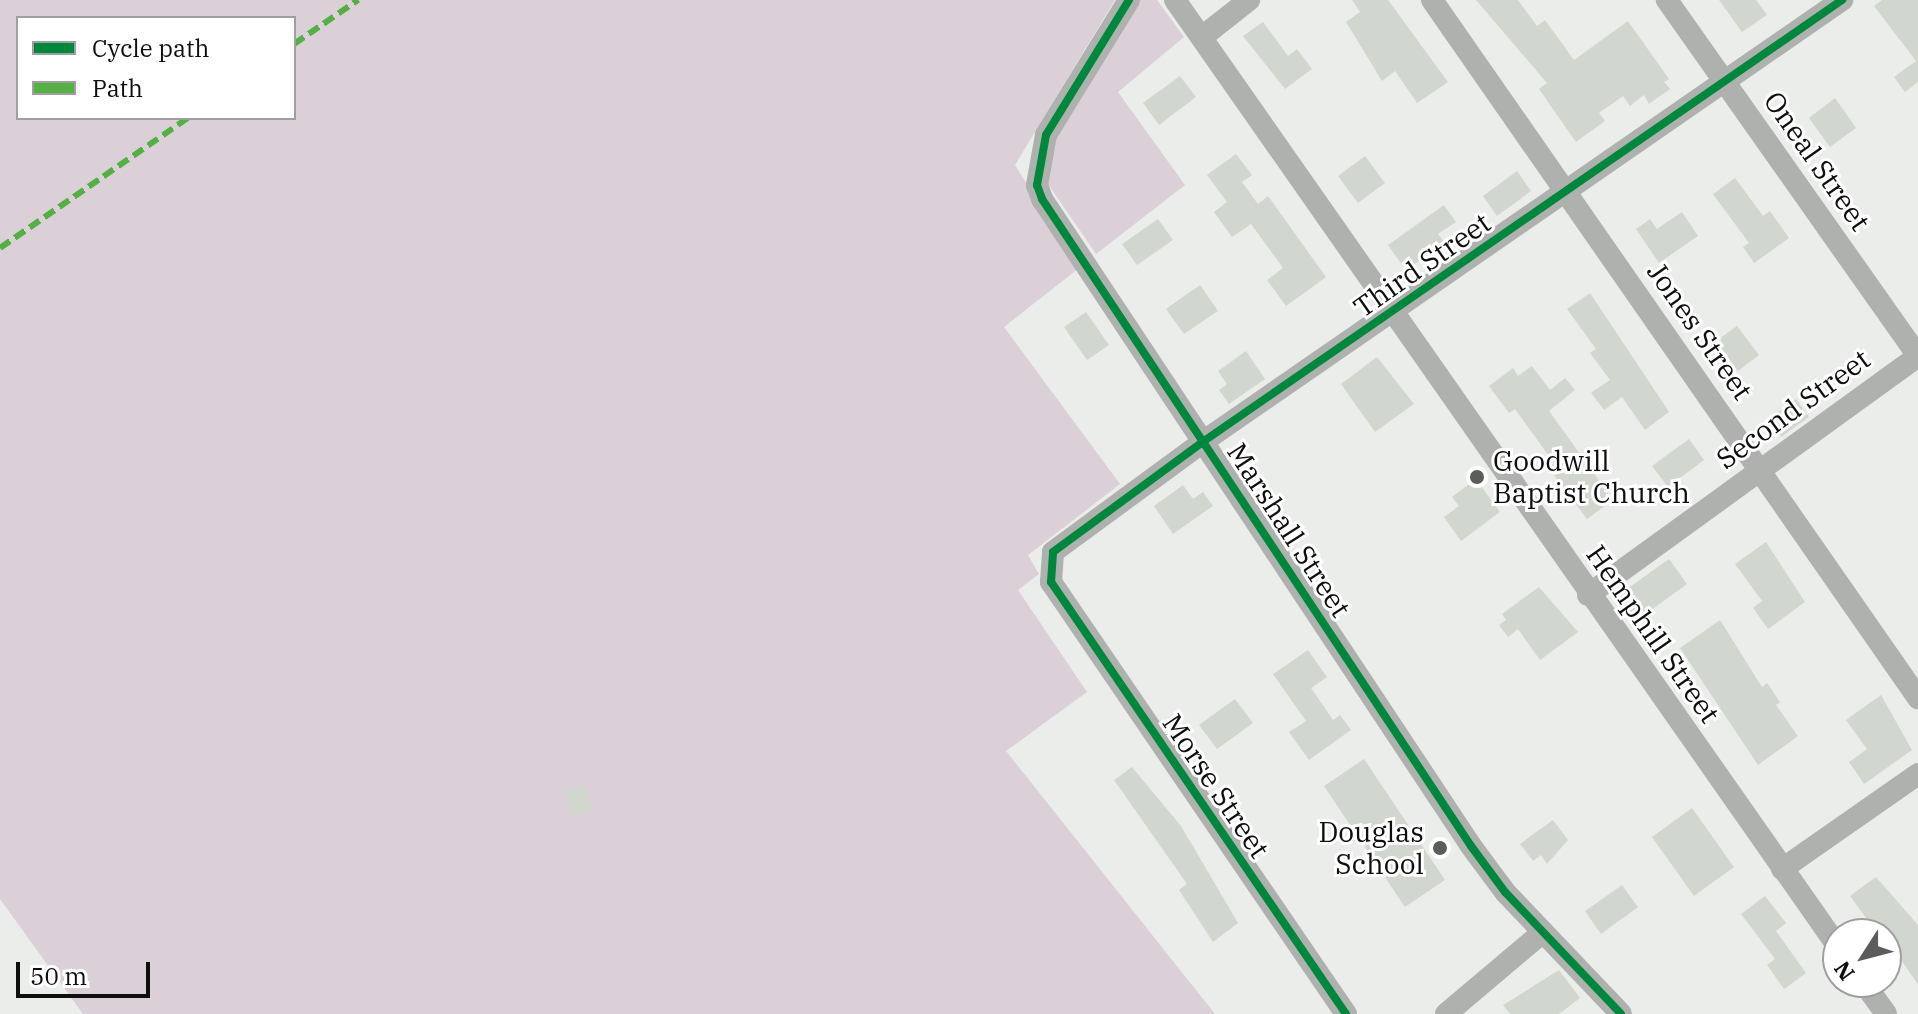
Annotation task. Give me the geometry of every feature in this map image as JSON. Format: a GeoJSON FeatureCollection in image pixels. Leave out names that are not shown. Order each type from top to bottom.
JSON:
{"type":"FeatureCollection","features":[{"type":"Feature","properties":{"kind":"street","name":"Marshall Street"},"geometry":{"type":"LineString","coordinates":[[1129,0],[1046,135],[1037,185],[1471,846],[1543,932],[1618,1013]]}},
{"type":"Feature","properties":{"kind":"street","name":"Hemphill Street"},"geometry":{"type":"LineString","coordinates":[[1175,0],[1588,595],[1822,925]]}},
{"type":"Feature","properties":{"kind":"street"},"geometry":{"type":"LineString","coordinates":[[1202,37],[1249,0]]}},
{"type":"Feature","properties":{"kind":"street","name":"Jones Street"},"geometry":{"type":"LineString","coordinates":[[1432,0],[1918,698]]}},
{"type":"Feature","properties":{"kind":"street","name":"Oneal Street"},"geometry":{"type":"LineString","coordinates":[[1667,0],[1918,356]]}},
{"type":"Feature","properties":{"kind":"street","name":"Third Street"},"geometry":{"type":"LineString","coordinates":[[1051,582],[1049,561],[1060,544],[1842,0]]}},
{"type":"Feature","properties":{"kind":"street","name":"Second Street"},"geometry":{"type":"LineString","coordinates":[[1588,595],[1918,356]]}},
{"type":"Feature","properties":{"kind":"street","name":"Morse Street"},"geometry":{"type":"LineString","coordinates":[[1051,582],[1346,1014]]}},
{"type":"Feature","properties":{"kind":"street"},"geometry":{"type":"LineString","coordinates":[[1782,869],[1918,774]]}},
{"type":"Feature","properties":{"kind":"street"},"geometry":{"type":"LineString","coordinates":[[1446,1014],[1543,932]]}},
{"type":"Feature","properties":{"kind":"shaded area"},"geometry":{"type":"Polygon","coordinates":[[[0,0],[1115,0],[1015,165],[1079,268],[1004,327],[1120,484],[1028,555],[1039,574],[1018,590],[1087,692],[1006,751],[1215,1014],[83,1014],[0,899],[0,0]]]}},
{"type":"Feature","properties":{"kind":"shaded area"},"geometry":{"type":"Polygon","coordinates":[[[1140,0],[1157,0],[1184,37],[1118,92],[1185,185],[1096,254],[1048,184],[1053,142],[1140,0]]]}},
{"type":"Feature","properties":{"kind":"building"},"geometry":{"type":"Polygon","coordinates":[[[1352,0],[1388,0],[1448,82],[1417,103],[1395,71],[1382,81],[1346,22],[1360,12],[1352,0]]]}},
{"type":"Feature","properties":{"kind":"building"},"geometry":{"type":"Polygon","coordinates":[[[1476,0],[1518,0],[1537,26],[1545,20],[1574,60],[1628,21],[1669,79],[1664,82],[1670,89],[1649,104],[1644,95],[1630,106],[1623,96],[1599,113],[1605,121],[1576,142],[1539,89],[1547,83],[1476,0]]]}},
{"type":"Feature","properties":{"kind":"building"},"geometry":{"type":"Polygon","coordinates":[[[1719,0],[1756,0],[1767,15],[1742,32],[1719,0]]]}},
{"type":"Feature","properties":{"kind":"building"},"geometry":{"type":"Polygon","coordinates":[[[1882,0],[1918,0],[1918,82],[1905,92],[1894,77],[1916,61],[1874,6],[1882,0]]]}},
{"type":"Feature","properties":{"kind":"building"},"geometry":{"type":"Polygon","coordinates":[[[1263,22],[1288,56],[1297,49],[1312,69],[1285,89],[1243,36],[1263,22]]]}},
{"type":"Feature","properties":{"kind":"building"},"geometry":{"type":"Polygon","coordinates":[[[1180,76],[1196,97],[1159,125],[1143,103],[1180,76]]]}},
{"type":"Feature","properties":{"kind":"building"},"geometry":{"type":"Polygon","coordinates":[[[1835,98],[1856,128],[1830,147],[1809,118],[1835,98]]]}},
{"type":"Feature","properties":{"kind":"building"},"geometry":{"type":"Polygon","coordinates":[[[1236,154],[1252,175],[1242,182],[1258,204],[1268,196],[1326,277],[1286,306],[1267,280],[1283,268],[1251,224],[1232,237],[1214,212],[1227,202],[1207,175],[1236,154]]]}},
{"type":"Feature","properties":{"kind":"building"},"geometry":{"type":"Polygon","coordinates":[[[1365,156],[1385,183],[1358,203],[1338,176],[1365,156]]]}},
{"type":"Feature","properties":{"kind":"building"},"geometry":{"type":"Polygon","coordinates":[[[1517,171],[1531,191],[1497,216],[1483,196],[1517,171]]]}},
{"type":"Feature","properties":{"kind":"building"},"geometry":{"type":"Polygon","coordinates":[[[1735,178],[1763,216],[1770,211],[1789,238],[1754,263],[1743,247],[1749,243],[1713,194],[1735,178]]]}},
{"type":"Feature","properties":{"kind":"building"},"geometry":{"type":"Polygon","coordinates":[[[1444,205],[1456,222],[1438,234],[1445,243],[1406,270],[1388,245],[1444,205]]]}},
{"type":"Feature","properties":{"kind":"building"},"geometry":{"type":"Polygon","coordinates":[[[1682,212],[1698,236],[1659,263],[1636,229],[1650,219],[1657,229],[1682,212]]]}},
{"type":"Feature","properties":{"kind":"building"},"geometry":{"type":"Polygon","coordinates":[[[1158,219],[1173,240],[1137,265],[1122,244],[1158,219]]]}},
{"type":"Feature","properties":{"kind":"building"},"geometry":{"type":"Polygon","coordinates":[[[1200,285],[1218,311],[1184,334],[1166,309],[1200,285]]]}},
{"type":"Feature","properties":{"kind":"building"},"geometry":{"type":"Polygon","coordinates":[[[1590,293],[1669,412],[1645,430],[1622,397],[1604,410],[1591,393],[1610,380],[1590,353],[1596,349],[1567,309],[1590,293]]]}},
{"type":"Feature","properties":{"kind":"building"},"geometry":{"type":"Polygon","coordinates":[[[1086,312],[1109,345],[1087,360],[1064,327],[1086,312]]]}},
{"type":"Feature","properties":{"kind":"building"},"geometry":{"type":"Polygon","coordinates":[[[1737,326],[1759,355],[1738,371],[1716,341],[1737,326]]]}},
{"type":"Feature","properties":{"kind":"building"},"geometry":{"type":"Polygon","coordinates":[[[1246,351],[1265,379],[1229,404],[1219,390],[1227,384],[1218,371],[1246,351]]]}},
{"type":"Feature","properties":{"kind":"building"},"geometry":{"type":"Polygon","coordinates":[[[1377,357],[1414,404],[1375,432],[1341,384],[1377,357]]]}},
{"type":"Feature","properties":{"kind":"building"},"geometry":{"type":"Polygon","coordinates":[[[1532,366],[1550,390],[1565,378],[1575,390],[1549,411],[1613,500],[1587,519],[1548,467],[1554,463],[1515,409],[1509,413],[1489,386],[1513,368],[1518,376],[1532,366]]]}},
{"type":"Feature","properties":{"kind":"building"},"geometry":{"type":"Polygon","coordinates":[[[1796,399],[1809,417],[1781,437],[1768,419],[1796,399]]]}},
{"type":"Feature","properties":{"kind":"building"},"geometry":{"type":"Polygon","coordinates":[[[1689,439],[1704,460],[1668,487],[1652,466],[1689,439]]]}},
{"type":"Feature","properties":{"kind":"building"},"geometry":{"type":"Polygon","coordinates":[[[1476,479],[1500,512],[1461,541],[1444,517],[1459,506],[1452,497],[1476,479]]]}},
{"type":"Feature","properties":{"kind":"building"},"geometry":{"type":"Polygon","coordinates":[[[1183,485],[1193,499],[1203,492],[1213,506],[1173,534],[1154,506],[1183,485]]]}},
{"type":"Feature","properties":{"kind":"building"},"geometry":{"type":"Polygon","coordinates":[[[1766,542],[1805,602],[1768,629],[1753,608],[1762,601],[1735,564],[1766,542]]]}},
{"type":"Feature","properties":{"kind":"building"},"geometry":{"type":"Polygon","coordinates":[[[1669,559],[1687,584],[1635,622],[1616,597],[1669,559]]]}},
{"type":"Feature","properties":{"kind":"building"},"geometry":{"type":"Polygon","coordinates":[[[1539,587],[1578,632],[1540,660],[1518,629],[1508,637],[1499,625],[1506,620],[1502,614],[1539,587]]]}},
{"type":"Feature","properties":{"kind":"building"},"geometry":{"type":"Polygon","coordinates":[[[1720,620],[1762,687],[1767,683],[1780,702],[1776,705],[1798,736],[1758,765],[1680,648],[1720,620]]]}},
{"type":"Feature","properties":{"kind":"building"},"geometry":{"type":"Polygon","coordinates":[[[1308,650],[1327,677],[1311,688],[1333,720],[1340,715],[1351,730],[1309,760],[1289,732],[1306,721],[1273,674],[1308,650]]]}},
{"type":"Feature","properties":{"kind":"building"},"geometry":{"type":"Polygon","coordinates":[[[1881,695],[1912,750],[1864,784],[1849,762],[1867,749],[1846,720],[1881,695]]]}},
{"type":"Feature","properties":{"kind":"building"},"geometry":{"type":"Polygon","coordinates":[[[1235,699],[1253,723],[1217,749],[1199,725],[1235,699]]]}},
{"type":"Feature","properties":{"kind":"building"},"geometry":{"type":"Polygon","coordinates":[[[1364,759],[1445,880],[1405,907],[1324,786],[1364,759]]]}},
{"type":"Feature","properties":{"kind":"building"},"geometry":{"type":"Polygon","coordinates":[[[1132,767],[1181,826],[1238,923],[1213,942],[1179,890],[1187,884],[1114,780],[1132,767]]]}},
{"type":"Feature","properties":{"kind":"building"},"geometry":{"type":"Polygon","coordinates":[[[585,785],[593,811],[572,817],[564,791],[585,785]]]}},
{"type":"Feature","properties":{"kind":"building"},"geometry":{"type":"Polygon","coordinates":[[[1692,808],[1734,867],[1694,896],[1652,837],[1692,808]]]}},
{"type":"Feature","properties":{"kind":"building"},"geometry":{"type":"Polygon","coordinates":[[[1553,820],[1568,840],[1547,864],[1541,855],[1533,861],[1520,844],[1553,820]]]}},
{"type":"Feature","properties":{"kind":"building"},"geometry":{"type":"Polygon","coordinates":[[[1876,877],[1918,925],[1918,984],[1902,962],[1902,918],[1866,918],[1850,896],[1876,877]]]}},
{"type":"Feature","properties":{"kind":"building"},"geometry":{"type":"Polygon","coordinates":[[[1622,885],[1638,907],[1601,934],[1585,911],[1622,885]]]}},
{"type":"Feature","properties":{"kind":"building"},"geometry":{"type":"Polygon","coordinates":[[[1765,896],[1786,923],[1776,931],[1806,973],[1784,989],[1767,965],[1775,959],[1741,914],[1765,896]]]}},
{"type":"Feature","properties":{"kind":"building"},"geometry":{"type":"Polygon","coordinates":[[[1559,970],[1580,998],[1559,1014],[1510,1014],[1503,1005],[1559,970]]]}},
{"type":"Feature","properties":{"kind":"marked path"},"geometry":{"type":"LineString","coordinates":[[296,43],[358,0]]}},
{"type":"Feature","properties":{"kind":"marked path"},"geometry":{"type":"LineString","coordinates":[[0,248],[185,120]]}},
{"type":"Feature","properties":{"kind":"cycle path"},"geometry":{"type":"LineString","coordinates":[[1129,0],[1046,135],[1037,185],[1042,199],[1471,846],[1505,892],[1621,1014]]}},
{"type":"Feature","properties":{"kind":"cycle path"},"geometry":{"type":"LineString","coordinates":[[1346,1014],[1051,582],[1053,552],[1204,441],[1842,0]]}},
{"type":"Feature","properties":{"kind":"place","name":"Goodwill Baptist Church"},"geometry":{"type":"Point","coordinates":[1477,477]}},
{"type":"Feature","properties":{"kind":"place","name":"Douglas School"},"geometry":{"type":"Point","coordinates":[1440,848]}}]}
